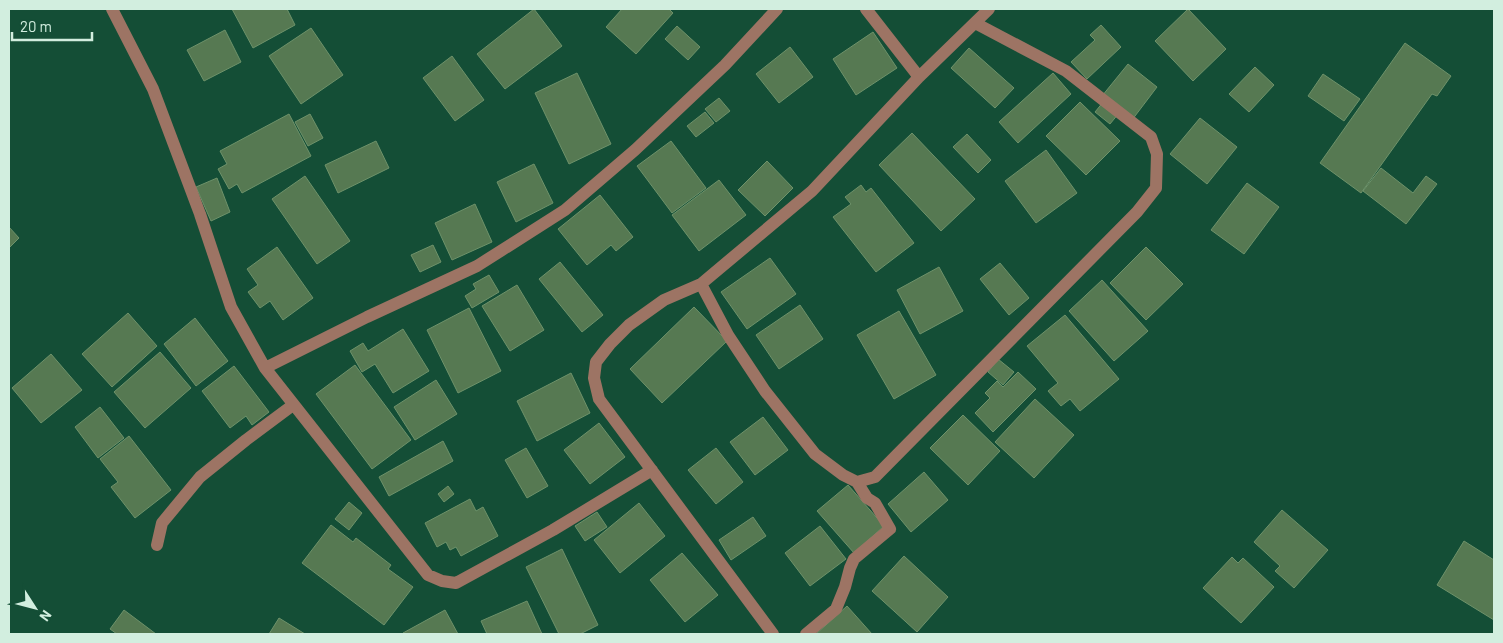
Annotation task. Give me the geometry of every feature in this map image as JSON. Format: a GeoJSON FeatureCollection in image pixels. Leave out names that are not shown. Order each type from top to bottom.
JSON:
{"type":"FeatureCollection","features":[{"type":"Feature","properties":{"kind":"street"},"geometry":{"type":"LineString","coordinates":[[112,9],[153,90],[200,214],[231,306],[265,368],[428,575],[442,581],[456,583],[553,530],[652,470]]}},
{"type":"Feature","properties":{"kind":"street"},"geometry":{"type":"LineString","coordinates":[[265,368],[367,317],[477,266],[565,210],[635,150],[725,65],[777,9]]}},
{"type":"Feature","properties":{"kind":"street"},"geometry":{"type":"LineString","coordinates":[[866,9],[919,77]]}},
{"type":"Feature","properties":{"kind":"street"},"geometry":{"type":"LineString","coordinates":[[772,634],[599,399],[594,378],[596,362],[610,344],[630,325],[664,300],[701,284],[812,191],[919,77],[989,9]]}},
{"type":"Feature","properties":{"kind":"street"},"geometry":{"type":"LineString","coordinates":[[857,482],[875,477],[1130,219],[1156,188],[1158,154],[1151,137],[1066,70],[975,23]]}},
{"type":"Feature","properties":{"kind":"street"},"geometry":{"type":"LineString","coordinates":[[701,284],[728,335],[765,391],[815,454],[843,475],[857,482],[867,498],[875,503],[890,529],[854,559],[846,587],[836,609],[806,634]]}},
{"type":"Feature","properties":{"kind":"street"},"geometry":{"type":"LineString","coordinates":[[157,545],[162,523],[200,477],[293,405]]}},
{"type":"Feature","properties":{"kind":"building"},"geometry":{"type":"Polygon","coordinates":[[[232,9],[287,9],[295,25],[253,48],[232,9]]]}},
{"type":"Feature","properties":{"kind":"building"},"geometry":{"type":"Polygon","coordinates":[[[534,9],[562,46],[505,89],[477,54],[534,9]]]}},
{"type":"Feature","properties":{"kind":"building"},"geometry":{"type":"Polygon","coordinates":[[[622,9],[669,9],[673,13],[636,54],[606,27],[622,9]]]}},
{"type":"Feature","properties":{"kind":"building"},"geometry":{"type":"Polygon","coordinates":[[[1188,9],[1226,49],[1193,81],[1155,41],[1188,9]]]}},
{"type":"Feature","properties":{"kind":"building"},"geometry":{"type":"Polygon","coordinates":[[[1101,25],[1121,47],[1087,79],[1071,62],[1095,40],[1090,35],[1101,25]]]}},
{"type":"Feature","properties":{"kind":"building"},"geometry":{"type":"Polygon","coordinates":[[[677,26],[700,47],[688,60],[665,39],[677,26]]]}},
{"type":"Feature","properties":{"kind":"building"},"geometry":{"type":"Polygon","coordinates":[[[311,28],[343,75],[301,104],[269,56],[311,28]]]}},
{"type":"Feature","properties":{"kind":"building"},"geometry":{"type":"Polygon","coordinates":[[[225,30],[241,62],[204,81],[187,50],[225,30]]]}},
{"type":"Feature","properties":{"kind":"building"},"geometry":{"type":"Polygon","coordinates":[[[873,32],[897,68],[856,95],[833,59],[873,32]]]}},
{"type":"Feature","properties":{"kind":"building"},"geometry":{"type":"Polygon","coordinates":[[[1405,43],[1451,76],[1437,96],[1432,94],[1361,193],[1320,163],[1405,43]]]}},
{"type":"Feature","properties":{"kind":"building"},"geometry":{"type":"Polygon","coordinates":[[[790,47],[813,77],[779,103],[756,74],[790,47]]]}},
{"type":"Feature","properties":{"kind":"building"},"geometry":{"type":"Polygon","coordinates":[[[969,48],[1014,88],[995,108],[951,68],[969,48]]]}},
{"type":"Feature","properties":{"kind":"building"},"geometry":{"type":"Polygon","coordinates":[[[452,56],[484,100],[455,121],[423,78],[452,56]]]}},
{"type":"Feature","properties":{"kind":"building"},"geometry":{"type":"Polygon","coordinates":[[[1128,64],[1157,87],[1132,120],[1102,96],[1128,64]]]}},
{"type":"Feature","properties":{"kind":"building"},"geometry":{"type":"Polygon","coordinates":[[[1255,67],[1274,85],[1249,112],[1229,94],[1255,67]]]}},
{"type":"Feature","properties":{"kind":"building"},"geometry":{"type":"Polygon","coordinates":[[[577,73],[611,144],[569,164],[535,93],[577,73]]]}},
{"type":"Feature","properties":{"kind":"building"},"geometry":{"type":"Polygon","coordinates":[[[1053,73],[1071,94],[1018,143],[999,122],[1053,73]]]}},
{"type":"Feature","properties":{"kind":"building"},"geometry":{"type":"Polygon","coordinates":[[[1323,74],[1360,99],[1344,121],[1308,96],[1323,74]]]}},
{"type":"Feature","properties":{"kind":"building"},"geometry":{"type":"Polygon","coordinates":[[[719,98],[730,111],[716,122],[705,109],[719,98]]]}},
{"type":"Feature","properties":{"kind":"building"},"geometry":{"type":"Polygon","coordinates":[[[1104,101],[1119,113],[1110,124],[1095,112],[1104,101]]]}},
{"type":"Feature","properties":{"kind":"building"},"geometry":{"type":"Polygon","coordinates":[[[1080,102],[1120,141],[1086,175],[1046,136],[1080,102]]]}},
{"type":"Feature","properties":{"kind":"building"},"geometry":{"type":"Polygon","coordinates":[[[705,112],[714,123],[696,137],[687,126],[705,112]]]}},
{"type":"Feature","properties":{"kind":"building"},"geometry":{"type":"Polygon","coordinates":[[[289,114],[311,156],[242,193],[237,184],[229,189],[218,169],[227,164],[220,151],[289,114]]]}},
{"type":"Feature","properties":{"kind":"building"},"geometry":{"type":"Polygon","coordinates":[[[310,114],[323,138],[308,146],[295,122],[310,114]]]}},
{"type":"Feature","properties":{"kind":"building"},"geometry":{"type":"Polygon","coordinates":[[[1200,118],[1237,147],[1207,184],[1170,154],[1200,118]]]}},
{"type":"Feature","properties":{"kind":"building"},"geometry":{"type":"Polygon","coordinates":[[[912,133],[975,199],[941,231],[879,165],[912,133]]]}},
{"type":"Feature","properties":{"kind":"building"},"geometry":{"type":"Polygon","coordinates":[[[967,134],[991,160],[978,173],[953,147],[967,134]]]}},
{"type":"Feature","properties":{"kind":"building"},"geometry":{"type":"Polygon","coordinates":[[[376,141],[389,168],[338,193],[325,165],[376,141]]]}},
{"type":"Feature","properties":{"kind":"building"},"geometry":{"type":"Polygon","coordinates":[[[671,141],[706,188],[672,213],[637,166],[671,141]]]}},
{"type":"Feature","properties":{"kind":"building"},"geometry":{"type":"Polygon","coordinates":[[[1046,150],[1077,193],[1036,223],[1005,181],[1046,150]]]}},
{"type":"Feature","properties":{"kind":"building"},"geometry":{"type":"Polygon","coordinates":[[[767,161],[793,188],[765,216],[738,190],[767,161]]]}},
{"type":"Feature","properties":{"kind":"building"},"geometry":{"type":"Polygon","coordinates":[[[534,164],[553,203],[516,222],[497,182],[534,164]]]}},
{"type":"Feature","properties":{"kind":"building"},"geometry":{"type":"Polygon","coordinates":[[[1381,168],[1413,193],[1426,176],[1437,184],[1406,224],[1363,191],[1381,168]]]}},
{"type":"Feature","properties":{"kind":"building"},"geometry":{"type":"Polygon","coordinates":[[[305,176],[350,241],[317,264],[272,199],[305,176]]]}},
{"type":"Feature","properties":{"kind":"building"},"geometry":{"type":"Polygon","coordinates":[[[217,178],[230,212],[211,221],[196,187],[217,178]]]}},
{"type":"Feature","properties":{"kind":"building"},"geometry":{"type":"Polygon","coordinates":[[[719,180],[746,215],[699,251],[672,215],[719,180]]]}},
{"type":"Feature","properties":{"kind":"building"},"geometry":{"type":"Polygon","coordinates":[[[1247,183],[1279,207],[1244,254],[1211,230],[1247,183]]]}},
{"type":"Feature","properties":{"kind":"building"},"geometry":{"type":"Polygon","coordinates":[[[861,185],[866,192],[871,188],[914,243],[876,272],[833,217],[851,204],[845,197],[861,185]]]}},
{"type":"Feature","properties":{"kind":"building"},"geometry":{"type":"Polygon","coordinates":[[[600,195],[633,237],[616,251],[611,245],[587,265],[558,229],[600,195]]]}},
{"type":"Feature","properties":{"kind":"building"},"geometry":{"type":"Polygon","coordinates":[[[475,204],[492,242],[452,260],[435,223],[475,204]]]}},
{"type":"Feature","properties":{"kind":"building"},"geometry":{"type":"Polygon","coordinates":[[[9,227],[19,238],[9,248],[9,227]]]}},
{"type":"Feature","properties":{"kind":"building"},"geometry":{"type":"Polygon","coordinates":[[[433,245],[441,262],[420,272],[411,255],[433,245]]]}},
{"type":"Feature","properties":{"kind":"building"},"geometry":{"type":"Polygon","coordinates":[[[277,247],[313,298],[283,320],[270,301],[260,308],[248,292],[258,285],[247,269],[277,247]]]}},
{"type":"Feature","properties":{"kind":"building"},"geometry":{"type":"Polygon","coordinates":[[[1146,247],[1183,284],[1146,320],[1110,283],[1146,247]]]}},
{"type":"Feature","properties":{"kind":"building"},"geometry":{"type":"Polygon","coordinates":[[[770,258],[796,294],[747,329],[721,292],[770,258]]]}},
{"type":"Feature","properties":{"kind":"building"},"geometry":{"type":"Polygon","coordinates":[[[560,262],[603,315],[582,332],[539,279],[560,262]]]}},
{"type":"Feature","properties":{"kind":"building"},"geometry":{"type":"Polygon","coordinates":[[[1000,263],[1029,298],[1009,315],[980,279],[1000,263]]]}},
{"type":"Feature","properties":{"kind":"building"},"geometry":{"type":"Polygon","coordinates":[[[939,267],[963,311],[920,334],[897,290],[939,267]]]}},
{"type":"Feature","properties":{"kind":"building"},"geometry":{"type":"Polygon","coordinates":[[[489,275],[499,292],[472,308],[465,296],[476,289],[473,284],[489,275]]]}},
{"type":"Feature","properties":{"kind":"building"},"geometry":{"type":"Polygon","coordinates":[[[1102,280],[1148,331],[1114,361],[1069,311],[1102,280]]]}},
{"type":"Feature","properties":{"kind":"building"},"geometry":{"type":"Polygon","coordinates":[[[517,285],[544,330],[510,351],[482,306],[517,285]]]}},
{"type":"Feature","properties":{"kind":"building"},"geometry":{"type":"Polygon","coordinates":[[[800,305],[823,339],[779,369],[756,335],[800,305]]]}},
{"type":"Feature","properties":{"kind":"building"},"geometry":{"type":"Polygon","coordinates":[[[694,307],[727,341],[662,403],[630,369],[694,307]]]}},
{"type":"Feature","properties":{"kind":"building"},"geometry":{"type":"Polygon","coordinates":[[[469,308],[501,371],[458,393],[427,330],[469,308]]]}},
{"type":"Feature","properties":{"kind":"building"},"geometry":{"type":"Polygon","coordinates":[[[899,311],[936,375],[894,399],[857,335],[899,311]]]}},
{"type":"Feature","properties":{"kind":"building"},"geometry":{"type":"Polygon","coordinates":[[[128,313],[157,346],[112,387],[82,354],[128,313]]]}},
{"type":"Feature","properties":{"kind":"building"},"geometry":{"type":"Polygon","coordinates":[[[1065,315],[1119,379],[1080,411],[1070,399],[1061,406],[1048,391],[1058,383],[1027,346],[1065,315]]]}},
{"type":"Feature","properties":{"kind":"building"},"geometry":{"type":"Polygon","coordinates":[[[195,318],[228,361],[196,386],[164,344],[195,318]]]}},
{"type":"Feature","properties":{"kind":"building"},"geometry":{"type":"Polygon","coordinates":[[[403,329],[429,371],[393,393],[375,364],[362,372],[350,351],[363,343],[368,351],[403,329]]]}},
{"type":"Feature","properties":{"kind":"building"},"geometry":{"type":"Polygon","coordinates":[[[160,352],[191,388],[145,428],[114,392],[160,352]]]}},
{"type":"Feature","properties":{"kind":"building"},"geometry":{"type":"Polygon","coordinates":[[[51,354],[82,390],[41,423],[12,388],[51,354]]]}},
{"type":"Feature","properties":{"kind":"building"},"geometry":{"type":"Polygon","coordinates":[[[998,359],[1014,372],[1003,385],[988,372],[998,359]]]}},
{"type":"Feature","properties":{"kind":"building"},"geometry":{"type":"Polygon","coordinates":[[[355,365],[411,440],[372,469],[316,394],[355,365]]]}},
{"type":"Feature","properties":{"kind":"building"},"geometry":{"type":"Polygon","coordinates":[[[234,366],[269,412],[252,425],[246,416],[230,428],[202,391],[234,366]]]}},
{"type":"Feature","properties":{"kind":"building"},"geometry":{"type":"Polygon","coordinates":[[[1018,372],[1036,389],[993,432],[975,413],[990,398],[985,393],[997,381],[1003,387],[1018,372]]]}},
{"type":"Feature","properties":{"kind":"building"},"geometry":{"type":"Polygon","coordinates":[[[571,373],[590,413],[537,441],[517,401],[571,373]]]}},
{"type":"Feature","properties":{"kind":"building"},"geometry":{"type":"Polygon","coordinates":[[[436,380],[457,414],[415,440],[394,407],[436,380]]]}},
{"type":"Feature","properties":{"kind":"building"},"geometry":{"type":"Polygon","coordinates":[[[1035,399],[1074,435],[1034,478],[995,442],[1035,399]]]}},
{"type":"Feature","properties":{"kind":"building"},"geometry":{"type":"Polygon","coordinates":[[[100,407],[124,438],[98,458],[75,427],[100,407]]]}},
{"type":"Feature","properties":{"kind":"building"},"geometry":{"type":"Polygon","coordinates":[[[963,415],[1000,451],[968,485],[930,448],[963,415]]]}},
{"type":"Feature","properties":{"kind":"building"},"geometry":{"type":"Polygon","coordinates":[[[763,417],[788,450],[755,475],[730,442],[763,417]]]}},
{"type":"Feature","properties":{"kind":"building"},"geometry":{"type":"Polygon","coordinates":[[[599,423],[625,457],[590,484],[564,450],[599,423]]]}},
{"type":"Feature","properties":{"kind":"building"},"geometry":{"type":"Polygon","coordinates":[[[129,436],[171,490],[135,518],[111,487],[118,482],[100,459],[129,436]]]}},
{"type":"Feature","properties":{"kind":"building"},"geometry":{"type":"Polygon","coordinates":[[[443,441],[453,461],[389,496],[379,477],[443,441]]]}},
{"type":"Feature","properties":{"kind":"building"},"geometry":{"type":"Polygon","coordinates":[[[526,448],[548,486],[527,498],[505,460],[526,448]]]}},
{"type":"Feature","properties":{"kind":"building"},"geometry":{"type":"Polygon","coordinates":[[[716,448],[743,482],[716,504],[688,470],[716,448]]]}},
{"type":"Feature","properties":{"kind":"building"},"geometry":{"type":"Polygon","coordinates":[[[924,472],[948,500],[911,532],[888,504],[924,472]]]}},
{"type":"Feature","properties":{"kind":"building"},"geometry":{"type":"Polygon","coordinates":[[[848,485],[884,526],[854,553],[817,511],[848,485]]]}},
{"type":"Feature","properties":{"kind":"building"},"geometry":{"type":"Polygon","coordinates":[[[448,486],[454,494],[444,502],[438,494],[448,486]]]}},
{"type":"Feature","properties":{"kind":"building"},"geometry":{"type":"Polygon","coordinates":[[[470,499],[476,511],[483,507],[498,536],[461,556],[456,547],[450,550],[446,542],[437,547],[425,523],[470,499]]]}},
{"type":"Feature","properties":{"kind":"building"},"geometry":{"type":"Polygon","coordinates":[[[349,502],[362,513],[349,530],[335,519],[349,502]]]}},
{"type":"Feature","properties":{"kind":"building"},"geometry":{"type":"Polygon","coordinates":[[[639,503],[665,536],[620,573],[594,540],[639,503]]]}},
{"type":"Feature","properties":{"kind":"building"},"geometry":{"type":"Polygon","coordinates":[[[1282,510],[1328,550],[1294,588],[1275,571],[1280,566],[1254,542],[1282,510]]]}},
{"type":"Feature","properties":{"kind":"building"},"geometry":{"type":"Polygon","coordinates":[[[597,512],[607,527],[585,541],[575,526],[597,512]]]}},
{"type":"Feature","properties":{"kind":"building"},"geometry":{"type":"Polygon","coordinates":[[[753,517],[766,536],[731,560],[719,540],[753,517]]]}},
{"type":"Feature","properties":{"kind":"building"},"geometry":{"type":"Polygon","coordinates":[[[331,525],[353,542],[356,538],[391,565],[388,569],[413,587],[384,625],[302,563],[331,525]]]}},
{"type":"Feature","properties":{"kind":"building"},"geometry":{"type":"Polygon","coordinates":[[[820,526],[846,559],[810,586],[785,553],[820,526]]]}},
{"type":"Feature","properties":{"kind":"building"},"geometry":{"type":"Polygon","coordinates":[[[1464,541],[1494,560],[1494,620],[1437,585],[1464,541]]]}},
{"type":"Feature","properties":{"kind":"building"},"geometry":{"type":"Polygon","coordinates":[[[562,549],[598,625],[580,634],[559,634],[526,567],[562,549]]]}},
{"type":"Feature","properties":{"kind":"building"},"geometry":{"type":"Polygon","coordinates":[[[682,553],[718,595],[685,622],[650,580],[682,553]]]}},
{"type":"Feature","properties":{"kind":"building"},"geometry":{"type":"Polygon","coordinates":[[[904,556],[948,597],[917,632],[872,591],[904,556]]]}},
{"type":"Feature","properties":{"kind":"building"},"geometry":{"type":"Polygon","coordinates":[[[1232,557],[1238,563],[1243,558],[1274,587],[1241,623],[1203,588],[1232,557]]]}},
{"type":"Feature","properties":{"kind":"building"},"geometry":{"type":"Polygon","coordinates":[[[527,601],[542,634],[487,634],[481,621],[527,601]]]}},
{"type":"Feature","properties":{"kind":"building"},"geometry":{"type":"Polygon","coordinates":[[[847,606],[872,634],[816,634],[847,606]]]}},
{"type":"Feature","properties":{"kind":"building"},"geometry":{"type":"Polygon","coordinates":[[[124,610],[156,634],[117,634],[110,629],[124,610]]]}},
{"type":"Feature","properties":{"kind":"building"},"geometry":{"type":"Polygon","coordinates":[[[445,610],[458,634],[403,633],[445,610]]]}},
{"type":"Feature","properties":{"kind":"building"},"geometry":{"type":"Polygon","coordinates":[[[279,618],[305,634],[269,634],[279,618]]]}}]}
